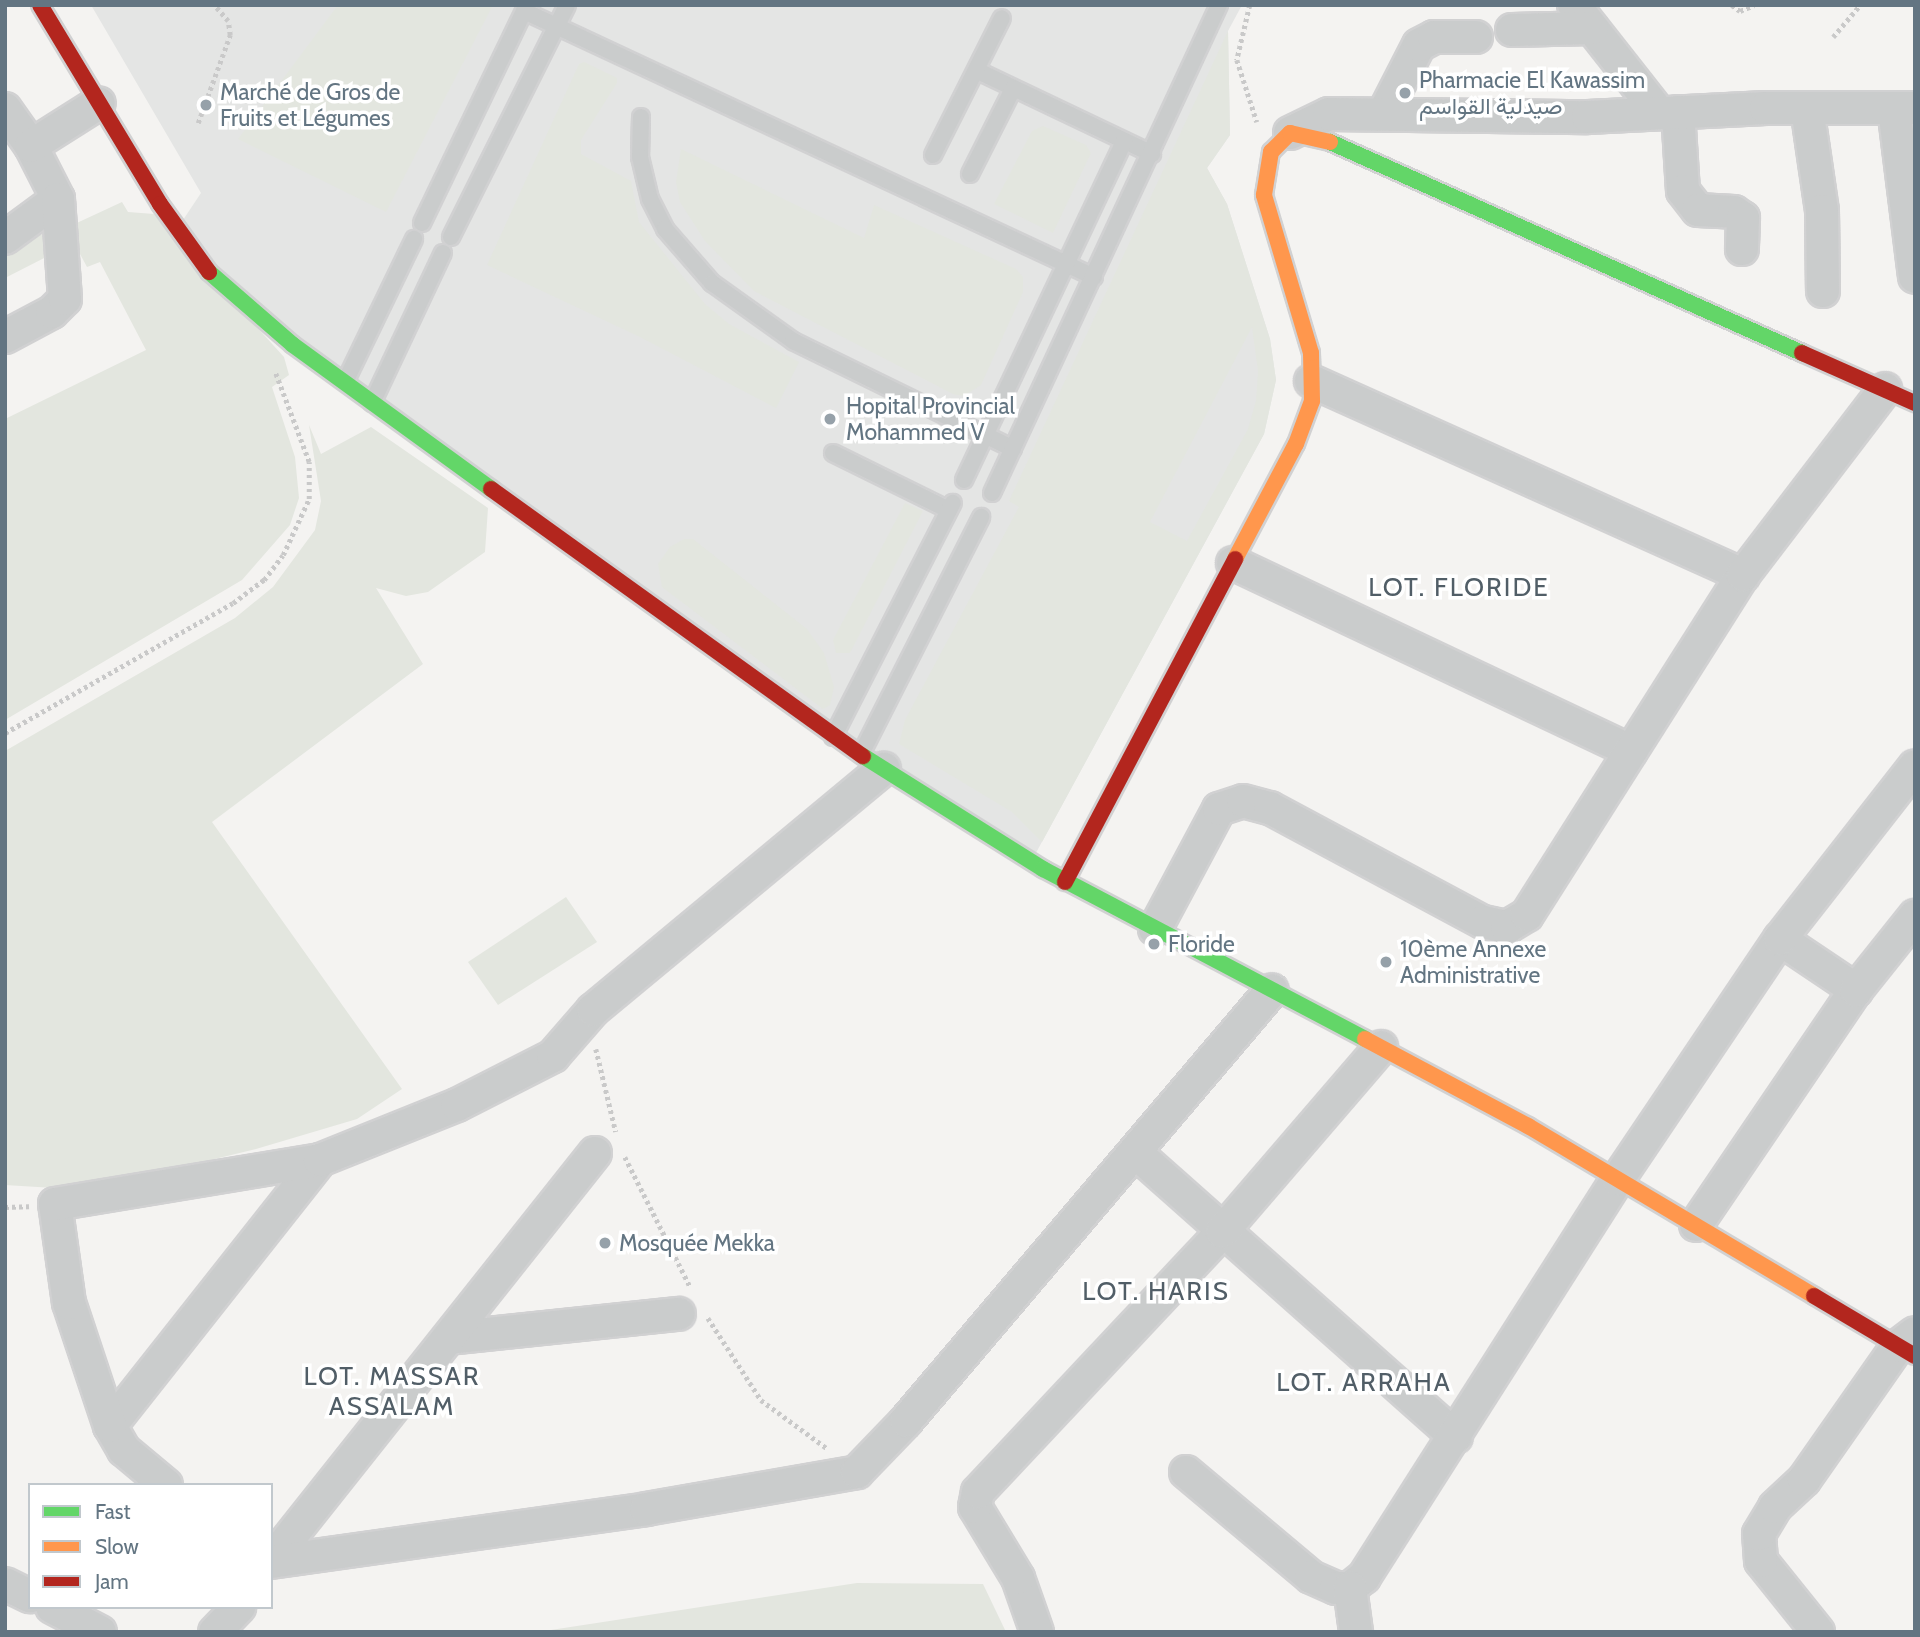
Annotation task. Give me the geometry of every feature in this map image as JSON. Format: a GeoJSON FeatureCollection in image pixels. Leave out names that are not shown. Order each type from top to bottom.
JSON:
{"type":"FeatureCollection","features":[{"type":"Feature","properties":{"kind":"street"},"geometry":{"type":"LineString","coordinates":[[40,5],[160,204],[211,274],[345,384],[833,737],[1065,882],[1381,1047],[1909,1345],[1804,1480],[1775,1507],[1759,1534],[1762,1561],[1818,1632]]}},
{"type":"Feature","properties":{"kind":"street"},"geometry":{"type":"LineString","coordinates":[[1512,30],[1583,17],[1669,113],[1683,191],[1698,210],[1734,212],[1743,218],[1742,249]]}},
{"type":"Feature","properties":{"kind":"street"},"geometry":{"type":"LineString","coordinates":[[1384,113],[1419,46],[1434,37],[1476,37]]}},
{"type":"Feature","properties":{"kind":"street"},"geometry":{"type":"LineString","coordinates":[[31,146],[99,103]]}},
{"type":"Feature","properties":{"kind":"street"},"geometry":{"type":"LineString","coordinates":[[1807,108],[1822,211],[1823,291]]}},
{"type":"Feature","properties":{"kind":"street"},"geometry":{"type":"LineString","coordinates":[[1065,882],[1296,444],[1312,401],[1311,353],[1264,195],[1281,142],[1329,114],[1588,117],[1807,108],[1904,108],[1915,277]]}},
{"type":"Feature","properties":{"kind":"street"},"geometry":{"type":"LineString","coordinates":[[5,109],[31,146],[58,199],[65,299],[52,312],[5,337]]}},
{"type":"Feature","properties":{"kind":"street"},"geometry":{"type":"LineString","coordinates":[[1281,142],[1329,142],[1915,403]]}},
{"type":"Feature","properties":{"kind":"street"},"geometry":{"type":"LineString","coordinates":[[5,238],[58,199]]}},
{"type":"Feature","properties":{"kind":"street"},"geometry":{"type":"LineString","coordinates":[[1311,381],[1743,575]]}},
{"type":"Feature","properties":{"kind":"street"},"geometry":{"type":"LineString","coordinates":[[1155,929],[1219,810],[1243,802],[1270,808],[1483,922],[1507,927],[1527,915],[1743,575],[1885,389]]}},
{"type":"Feature","properties":{"kind":"street"},"geometry":{"type":"LineString","coordinates":[[1233,563],[1631,751]]}},
{"type":"Feature","properties":{"kind":"street"},"geometry":{"type":"LineString","coordinates":[[164,1483],[124,1450],[110,1426],[69,1303],[55,1205],[320,1160],[457,1105],[553,1056],[593,1010],[872,761]]}},
{"type":"Feature","properties":{"kind":"street"},"geometry":{"type":"LineString","coordinates":[[1186,1472],[1311,1577],[1336,1588],[1350,1588],[1364,1577],[1456,1437],[1618,1179],[1780,939],[1915,766]]}},
{"type":"Feature","properties":{"kind":"street"},"geometry":{"type":"LineString","coordinates":[[1696,1225],[1856,989],[1915,916]]}},
{"type":"Feature","properties":{"kind":"street"},"geometry":{"type":"LineString","coordinates":[[1780,939],[1856,989]]}},
{"type":"Feature","properties":{"kind":"street"},"geometry":{"type":"LineString","coordinates":[[273,1561],[646,1508],[857,1472],[906,1421],[1272,990]]}},
{"type":"Feature","properties":{"kind":"street"},"geometry":{"type":"LineString","coordinates":[[1037,1632],[1018,1578],[975,1507],[978,1492],[1222,1232],[1381,1047]]}},
{"type":"Feature","properties":{"kind":"street"},"geometry":{"type":"LineString","coordinates":[[1135,1152],[1456,1437]]}},
{"type":"Feature","properties":{"kind":"street"},"geometry":{"type":"LineString","coordinates":[[273,1558],[596,1153]]}},
{"type":"Feature","properties":{"kind":"street"},"geometry":{"type":"LineString","coordinates":[[110,1426],[320,1160]]}},
{"type":"Feature","properties":{"kind":"street"},"geometry":{"type":"LineString","coordinates":[[449,1338],[692,1306]]}},
{"type":"Feature","properties":{"kind":"street"},"geometry":{"type":"LineString","coordinates":[[5,1584],[28,1595]]}},
{"type":"Feature","properties":{"kind":"street"},"geometry":{"type":"LineString","coordinates":[[1350,1588],[1356,1632]]}},
{"type":"Feature","properties":{"kind":"street"},"geometry":{"type":"LineString","coordinates":[[56,1609],[100,1632]]}},
{"type":"Feature","properties":{"kind":"street"},"geometry":{"type":"LineString","coordinates":[[215,1632],[237,1609]]}},
{"type":"Feature","properties":{"kind":"lane"},"geometry":{"type":"LineString","coordinates":[[451,237],[567,5]]}},
{"type":"Feature","properties":{"kind":"lane"},"geometry":{"type":"LineString","coordinates":[[992,493],[1219,5]]}},
{"type":"Feature","properties":{"kind":"lane"},"geometry":{"type":"LineString","coordinates":[[422,223],[526,8],[556,27],[1067,267],[1094,277]]}},
{"type":"Feature","properties":{"kind":"lane"},"geometry":{"type":"LineString","coordinates":[[933,155],[978,71],[1002,18]]}},
{"type":"Feature","properties":{"kind":"lane"},"geometry":{"type":"LineString","coordinates":[[978,71],[1152,154]]}},
{"type":"Feature","properties":{"kind":"lane"},"geometry":{"type":"LineString","coordinates":[[970,174],[1013,89]]}},
{"type":"Feature","properties":{"kind":"lane"},"geometry":{"type":"LineString","coordinates":[[641,117],[640,157],[650,199],[665,229],[712,283],[793,341],[1013,449]]}},
{"type":"Feature","properties":{"kind":"lane"},"geometry":{"type":"LineString","coordinates":[[964,480],[1067,267],[1124,141]]}},
{"type":"Feature","properties":{"kind":"lane"},"geometry":{"type":"LineString","coordinates":[[345,384],[414,239]]}},
{"type":"Feature","properties":{"kind":"lane"},"geometry":{"type":"LineString","coordinates":[[372,403],[443,253]]}},
{"type":"Feature","properties":{"kind":"lane"},"geometry":{"type":"LineString","coordinates":[[833,453],[951,507],[833,737]]}},
{"type":"Feature","properties":{"kind":"lane"},"geometry":{"type":"LineString","coordinates":[[872,761],[981,517]]}},
{"type":"Feature","properties":{"kind":"path"},"geometry":{"type":"LineString","coordinates":[[198,123],[230,35],[228,21],[214,5]]}},
{"type":"Feature","properties":{"kind":"path"},"geometry":{"type":"LineString","coordinates":[[1250,5],[1237,60],[1281,142]]}},
{"type":"Feature","properties":{"kind":"path"},"geometry":{"type":"LineString","coordinates":[[1732,5],[1740,10],[1754,5]]}},
{"type":"Feature","properties":{"kind":"path"},"geometry":{"type":"LineString","coordinates":[[1833,37],[1860,5]]}},
{"type":"Feature","properties":{"kind":"path"},"geometry":{"type":"LineString","coordinates":[[5,733],[233,603],[270,572],[300,524],[309,499],[309,462],[281,389]]}},
{"type":"Feature","properties":{"kind":"path"},"geometry":{"type":"LineString","coordinates":[[593,1010],[604,1098],[692,1306],[761,1400],[857,1472]]}},
{"type":"Feature","properties":{"kind":"shaded area","name":"Hopital Provincial Mohammed V"},"geometry":{"type":"Polygon","coordinates":[[[91,5],[1242,5],[1228,31],[1230,135],[1207,168],[1227,204],[1270,339],[1276,380],[1264,434],[1031,862],[372,403],[177,229],[201,193],[91,5]]]}},
{"type":"Feature","properties":{"kind":"shaded area"},"geometry":{"type":"Polygon","coordinates":[[[338,5],[493,5],[386,212],[238,139],[338,5]]]}},
{"type":"Feature","properties":{"kind":"shaded area"},"geometry":{"type":"Polygon","coordinates":[[[1228,31],[1230,135],[1207,168],[1227,204],[1270,339],[1276,380],[1264,434],[1042,842],[1012,812],[899,744],[905,720],[1019,507],[1009,501],[1228,31]],[[1252,327],[1150,522],[1187,541],[1248,429],[1256,401],[1258,371],[1252,327]]]}},
{"type":"Feature","properties":{"kind":"shaded area"},"geometry":{"type":"Polygon","coordinates":[[[584,62],[617,78],[617,83],[581,140],[581,154],[631,181],[639,222],[705,304],[729,324],[799,362],[776,408],[640,337],[487,265],[579,64],[584,62]]]}},
{"type":"Feature","properties":{"kind":"shaded area"},"geometry":{"type":"Polygon","coordinates":[[[1043,126],[1086,145],[1091,153],[1053,233],[994,204],[1032,131],[1043,126]]]}},
{"type":"Feature","properties":{"kind":"shaded area"},"geometry":{"type":"Polygon","coordinates":[[[681,149],[864,238],[874,205],[1016,269],[1023,277],[1023,292],[981,385],[964,396],[953,394],[754,291],[705,241],[680,202],[676,182],[681,149]]]}},
{"type":"Feature","properties":{"kind":"shaded area"},"geometry":{"type":"Polygon","coordinates":[[[122,202],[128,212],[154,214],[284,357],[289,375],[272,387],[295,457],[299,498],[290,525],[242,580],[5,720],[5,419],[146,350],[100,262],[87,267],[66,228],[122,202]]]}},
{"type":"Feature","properties":{"kind":"shaded area"},"geometry":{"type":"Polygon","coordinates":[[[39,230],[52,254],[5,278],[5,247],[39,230]]]}},
{"type":"Feature","properties":{"kind":"shaded area"},"geometry":{"type":"Polygon","coordinates":[[[309,425],[321,454],[371,427],[488,508],[485,552],[428,592],[406,596],[376,588],[423,664],[212,822],[402,1089],[357,1119],[256,1149],[128,1180],[54,1188],[5,1185],[5,751],[235,618],[273,587],[315,530],[321,501],[309,425]]]}},
{"type":"Feature","properties":{"kind":"shaded area"},"geometry":{"type":"Polygon","coordinates":[[[905,503],[923,511],[850,653],[836,653],[833,640],[905,503]]]}},
{"type":"Feature","properties":{"kind":"shaded area"},"geometry":{"type":"Polygon","coordinates":[[[684,539],[693,539],[807,629],[824,653],[834,687],[830,705],[823,709],[662,587],[658,564],[670,547],[684,539]]]}},
{"type":"Feature","properties":{"kind":"shaded area"},"geometry":{"type":"Polygon","coordinates":[[[566,897],[597,942],[498,1005],[468,962],[566,897]]]}},
{"type":"Feature","properties":{"kind":"shaded area"},"geometry":{"type":"Polygon","coordinates":[[[857,1583],[983,1584],[1006,1632],[538,1632],[857,1583]]]}},
{"type":"Feature","properties":{"kind":"traffic: fast"},"geometry":{"type":"LineString","coordinates":[[1330,142],[1802,353]]}},
{"type":"Feature","properties":{"kind":"traffic: fast"},"geometry":{"type":"LineString","coordinates":[[209,272],[293,345],[491,489]]}},
{"type":"Feature","properties":{"kind":"traffic: fast"},"geometry":{"type":"LineString","coordinates":[[863,756],[1043,869],[1365,1039]]}},
{"type":"Feature","properties":{"kind":"traffic: slow"},"geometry":{"type":"LineString","coordinates":[[1235,559],[1296,444],[1312,401],[1311,353],[1264,195],[1271,152],[1290,133],[1330,142]]}},
{"type":"Feature","properties":{"kind":"traffic: slow"},"geometry":{"type":"LineString","coordinates":[[1365,1039],[1528,1126],[1814,1296]]}},
{"type":"Feature","properties":{"kind":"traffic: jam"},"geometry":{"type":"LineString","coordinates":[[40,5],[160,204],[209,272]]}},
{"type":"Feature","properties":{"kind":"traffic: jam"},"geometry":{"type":"LineString","coordinates":[[1802,353],[1915,403]]}},
{"type":"Feature","properties":{"kind":"traffic: jam"},"geometry":{"type":"LineString","coordinates":[[491,489],[863,756]]}},
{"type":"Feature","properties":{"kind":"traffic: jam"},"geometry":{"type":"LineString","coordinates":[[1065,882],[1235,559]]}},
{"type":"Feature","properties":{"kind":"traffic: jam"},"geometry":{"type":"LineString","coordinates":[[1814,1296],[1915,1356]]}},
{"type":"Feature","properties":{"kind":"place","name":"Pharmacie El Kawassim صيدلية القواسم"},"geometry":{"type":"Point","coordinates":[1405,93]}},
{"type":"Feature","properties":{"kind":"place","name":"Marché de Gros de Fruits et Légumes"},"geometry":{"type":"Point","coordinates":[206,105]}},
{"type":"Feature","properties":{"kind":"place","name":"Hopital Provincial Mohammed V"},"geometry":{"type":"Point","coordinates":[830,419]}},
{"type":"Feature","properties":{"kind":"place","name":"Floride"},"geometry":{"type":"Point","coordinates":[1154,944]}},
{"type":"Feature","properties":{"kind":"place","name":"10ème Annexe Administrative"},"geometry":{"type":"Point","coordinates":[1386,962]}},
{"type":"Feature","properties":{"kind":"place","name":"Mosquée Mekka"},"geometry":{"type":"Point","coordinates":[605,1243]}},
{"type":"Feature","properties":{"kind":"district","name":"LOT. FLORIDE"},"geometry":{"type":"Point","coordinates":[1459,588]}},
{"type":"Feature","properties":{"kind":"district","name":"LOT. HARIS"},"geometry":{"type":"Point","coordinates":[1156,1292]}},
{"type":"Feature","properties":{"kind":"district","name":"LOT. ARRAHA"},"geometry":{"type":"Point","coordinates":[1364,1383]}},
{"type":"Feature","properties":{"kind":"district","name":"LOT. MASSAR ASSALAM"},"geometry":{"type":"Point","coordinates":[392,1392]}}]}
